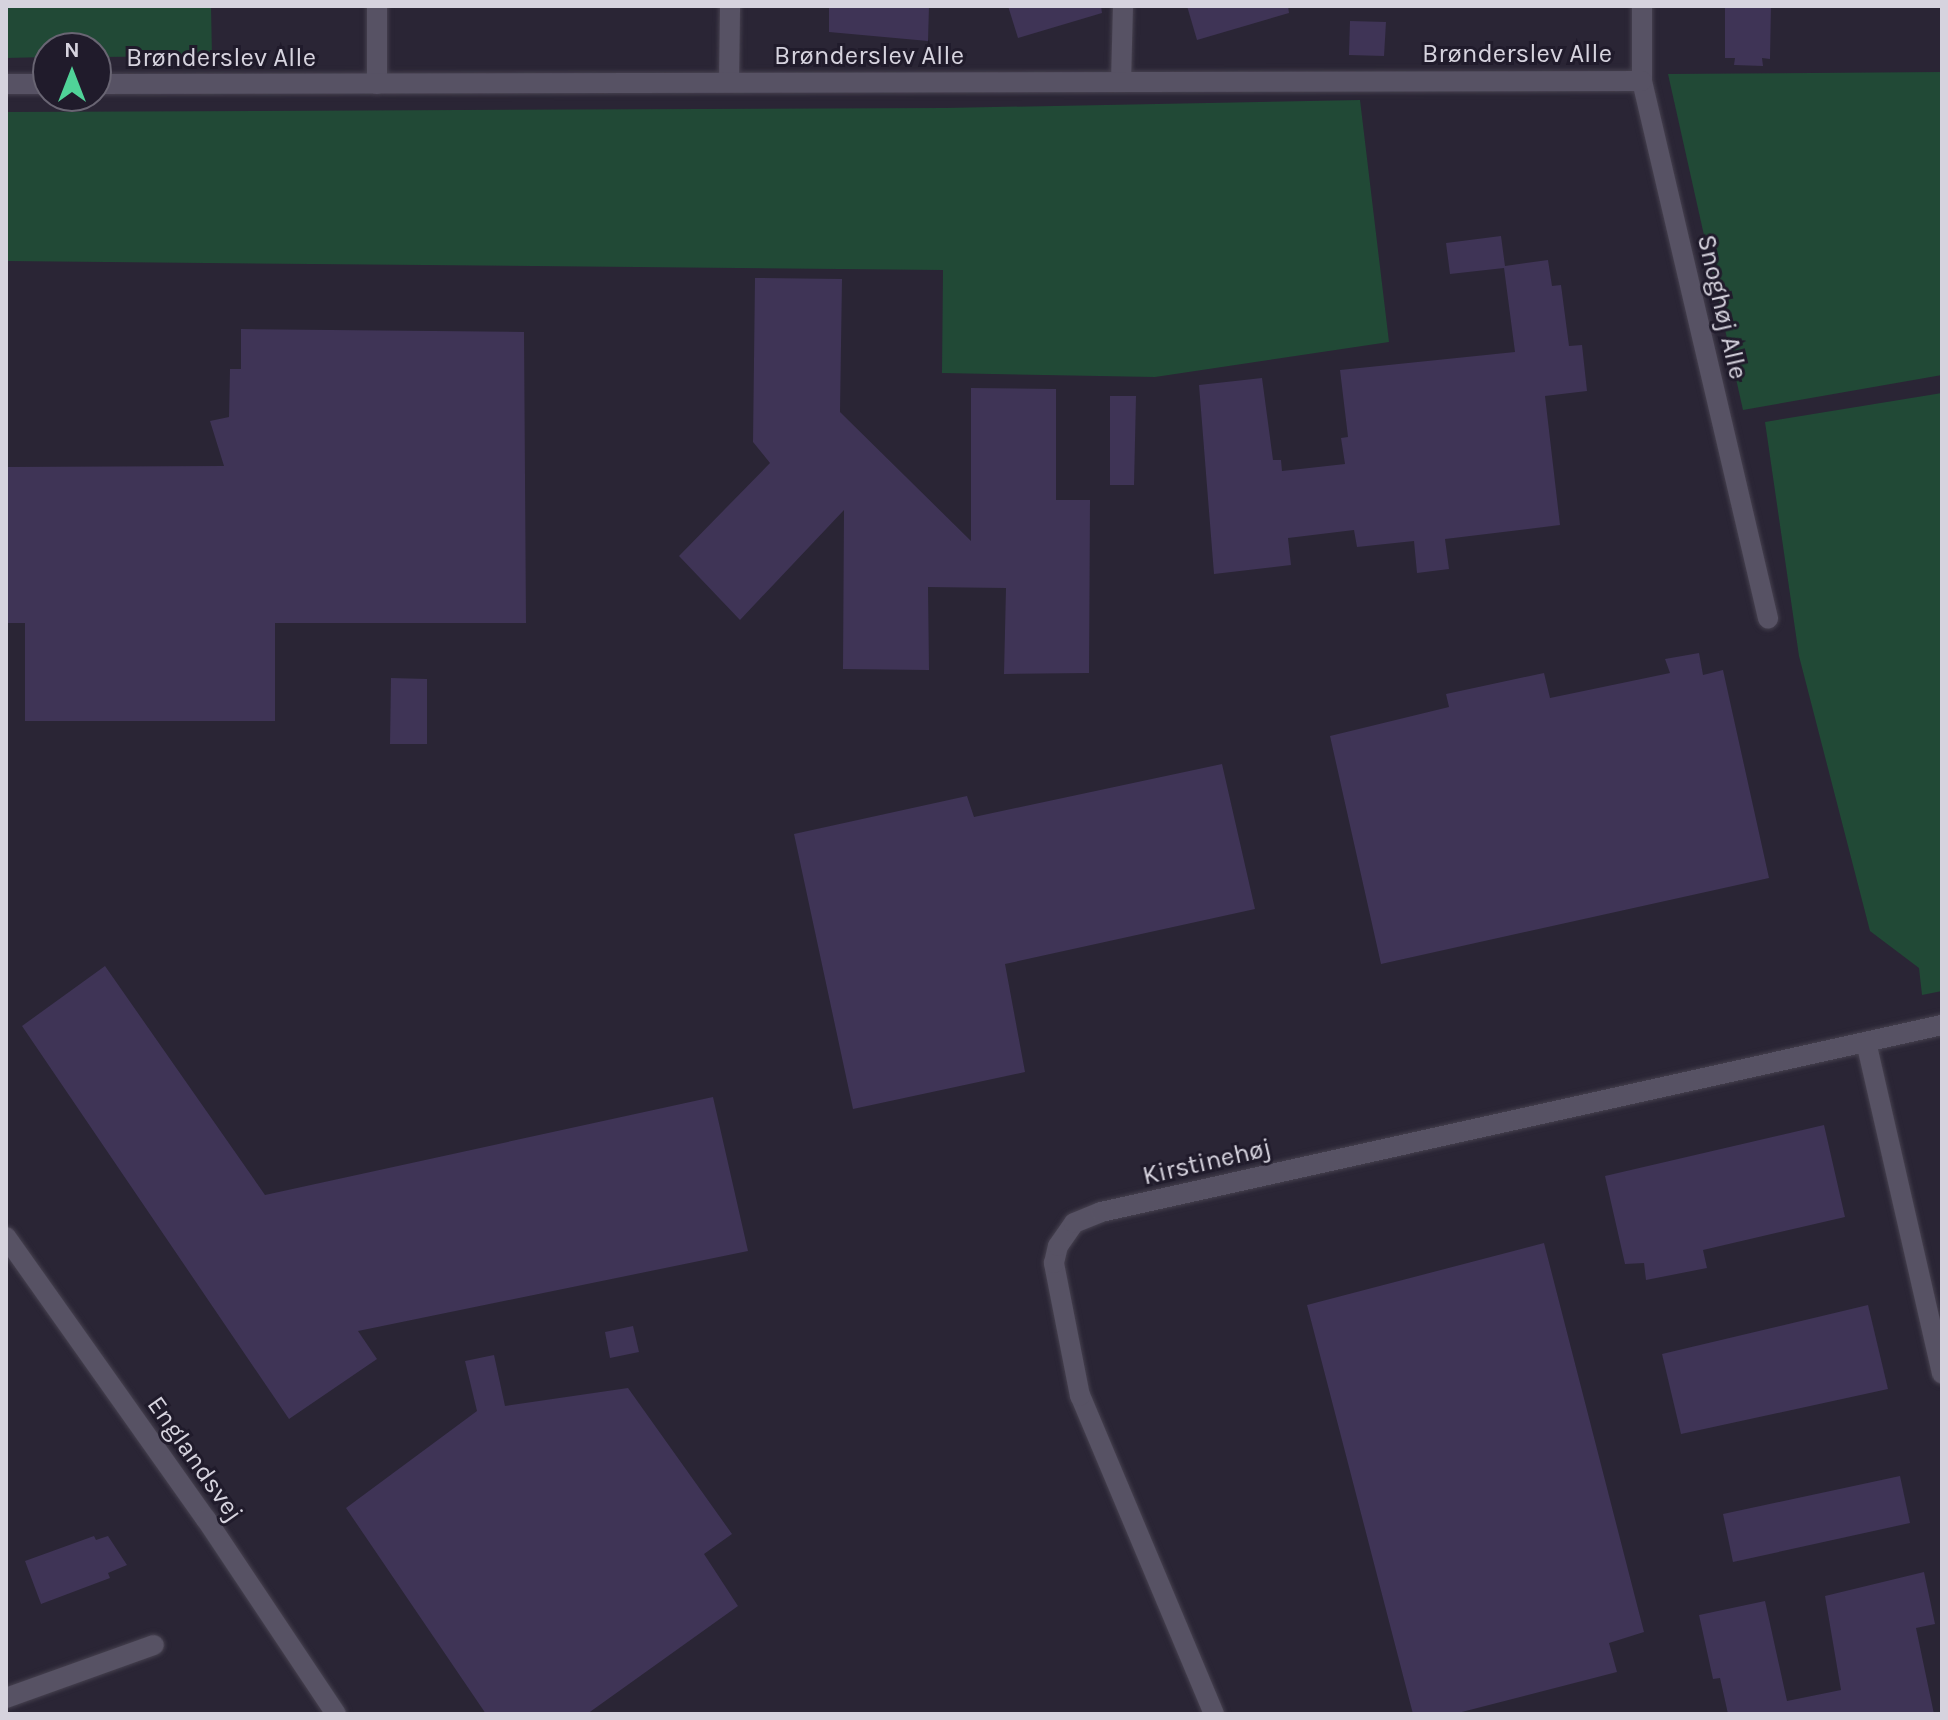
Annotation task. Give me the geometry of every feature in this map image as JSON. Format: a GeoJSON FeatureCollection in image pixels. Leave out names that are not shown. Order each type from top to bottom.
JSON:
{"type":"FeatureCollection","features":[{"type":"Feature","properties":{"kind":"street"},"geometry":{"type":"LineString","coordinates":[[377,6],[377,84]]}},
{"type":"Feature","properties":{"kind":"street"},"geometry":{"type":"LineString","coordinates":[[729,82],[730,6]]}},
{"type":"Feature","properties":{"kind":"street"},"geometry":{"type":"LineString","coordinates":[[1121,82],[1123,6]]}},
{"type":"Feature","properties":{"kind":"street","name":"Snoghøj Alle"},"geometry":{"type":"LineString","coordinates":[[1642,6],[1642,81],[1768,618]]}},
{"type":"Feature","properties":{"kind":"street","name":"Brønderslev Alle"},"geometry":{"type":"LineString","coordinates":[[112,84],[1642,81]]}},
{"type":"Feature","properties":{"kind":"street"},"geometry":{"type":"LineString","coordinates":[[6,84],[32,84]]}},
{"type":"Feature","properties":{"kind":"street","name":"Kirstinehøj"},"geometry":{"type":"LineString","coordinates":[[1214,1714],[1080,1396],[1054,1263],[1058,1246],[1074,1223],[1101,1212],[1394,1145],[1867,1046],[1942,1025]]}},
{"type":"Feature","properties":{"kind":"street"},"geometry":{"type":"LineString","coordinates":[[1867,1046],[1942,1374]]}},
{"type":"Feature","properties":{"kind":"street","name":"Englandsvej"},"geometry":{"type":"LineString","coordinates":[[6,1237],[206,1519],[336,1714]]}},
{"type":"Feature","properties":{"kind":"street"},"geometry":{"type":"LineString","coordinates":[[6,1698],[154,1645]]}},
{"type":"Feature","properties":{"kind":"green space"},"geometry":{"type":"Polygon","coordinates":[[[6,6],[211,6],[212,56],[112,57],[112,32],[32,32],[32,57],[6,58],[6,6]]]}},
{"type":"Feature","properties":{"kind":"green space"},"geometry":{"type":"Polygon","coordinates":[[[1942,72],[1942,375],[1743,410],[1668,74],[1942,72]]]}},
{"type":"Feature","properties":{"kind":"green space"},"geometry":{"type":"Polygon","coordinates":[[[1360,100],[1389,342],[1155,377],[942,373],[943,270],[6,261],[6,112],[945,108],[1360,100]]]}},
{"type":"Feature","properties":{"kind":"green space"},"geometry":{"type":"Polygon","coordinates":[[[1942,393],[1942,991],[1922,995],[1919,968],[1870,931],[1799,656],[1765,422],[1942,393]]]}},
{"type":"Feature","properties":{"kind":"building"},"geometry":{"type":"Polygon","coordinates":[[[829,6],[929,6],[928,41],[829,32],[829,6]]]}},
{"type":"Feature","properties":{"kind":"building"},"geometry":{"type":"Polygon","coordinates":[[[1008,6],[1101,6],[1102,13],[1018,38],[1008,6]]]}},
{"type":"Feature","properties":{"kind":"building"},"geometry":{"type":"Polygon","coordinates":[[[1187,6],[1288,6],[1289,13],[1197,40],[1187,6]]]}},
{"type":"Feature","properties":{"kind":"building"},"geometry":{"type":"Polygon","coordinates":[[[1725,6],[1771,6],[1770,59],[1762,58],[1763,66],[1734,65],[1735,58],[1725,58],[1725,6]]]}},
{"type":"Feature","properties":{"kind":"building"},"geometry":{"type":"Polygon","coordinates":[[[1350,21],[1386,22],[1384,56],[1349,55],[1350,21]]]}},
{"type":"Feature","properties":{"kind":"building"},"geometry":{"type":"Polygon","coordinates":[[[1501,236],[1505,266],[1548,260],[1552,286],[1561,285],[1569,346],[1582,345],[1587,391],[1545,396],[1560,525],[1445,539],[1449,569],[1417,573],[1414,541],[1357,547],[1354,530],[1288,538],[1291,565],[1214,574],[1199,385],[1262,378],[1273,460],[1281,460],[1282,471],[1345,464],[1341,438],[1348,437],[1340,370],[1515,352],[1504,268],[1450,274],[1446,243],[1501,236]]]}},
{"type":"Feature","properties":{"kind":"building"},"geometry":{"type":"Polygon","coordinates":[[[755,278],[842,279],[840,412],[971,541],[971,388],[1056,389],[1056,500],[1090,500],[1089,673],[1004,674],[1006,588],[928,587],[929,670],[843,669],[844,510],[740,620],[679,556],[770,463],[753,442],[755,278]]]}},
{"type":"Feature","properties":{"kind":"building"},"geometry":{"type":"Polygon","coordinates":[[[241,329],[524,332],[526,623],[275,623],[275,721],[25,721],[25,623],[6,623],[6,467],[224,466],[210,421],[229,417],[230,369],[241,369],[241,329]]]}},
{"type":"Feature","properties":{"kind":"building"},"geometry":{"type":"Polygon","coordinates":[[[1110,396],[1136,396],[1134,485],[1110,485],[1110,396]]]}},
{"type":"Feature","properties":{"kind":"building"},"geometry":{"type":"Polygon","coordinates":[[[1699,653],[1703,675],[1723,670],[1769,878],[1381,964],[1330,736],[1449,707],[1446,694],[1544,673],[1550,698],[1670,673],[1665,659],[1699,653]]]}},
{"type":"Feature","properties":{"kind":"building"},"geometry":{"type":"Polygon","coordinates":[[[391,678],[427,679],[427,744],[390,744],[391,678]]]}},
{"type":"Feature","properties":{"kind":"building"},"geometry":{"type":"Polygon","coordinates":[[[1222,764],[1255,909],[1005,964],[1025,1072],[853,1109],[794,834],[967,796],[974,817],[1222,764]]]}},
{"type":"Feature","properties":{"kind":"building"},"geometry":{"type":"Polygon","coordinates":[[[105,966],[265,1195],[713,1097],[748,1251],[358,1331],[377,1359],[289,1419],[22,1026],[105,966]]]}},
{"type":"Feature","properties":{"kind":"building"},"geometry":{"type":"Polygon","coordinates":[[[1824,1125],[1845,1217],[1703,1250],[1707,1268],[1646,1280],[1644,1263],[1625,1264],[1605,1176],[1824,1125]]]}},
{"type":"Feature","properties":{"kind":"building"},"geometry":{"type":"Polygon","coordinates":[[[1544,1243],[1644,1632],[1609,1643],[1617,1672],[1454,1714],[1413,1714],[1307,1305],[1544,1243]]]}},
{"type":"Feature","properties":{"kind":"building"},"geometry":{"type":"Polygon","coordinates":[[[1868,1305],[1888,1389],[1681,1434],[1662,1354],[1868,1305]]]}},
{"type":"Feature","properties":{"kind":"building"},"geometry":{"type":"Polygon","coordinates":[[[633,1326],[639,1352],[610,1358],[605,1332],[633,1326]]]}},
{"type":"Feature","properties":{"kind":"building"},"geometry":{"type":"Polygon","coordinates":[[[494,1355],[505,1406],[628,1388],[732,1534],[704,1554],[738,1606],[587,1714],[486,1714],[346,1508],[477,1411],[465,1361],[494,1355]]]}},
{"type":"Feature","properties":{"kind":"building"},"geometry":{"type":"Polygon","coordinates":[[[1900,1476],[1910,1523],[1733,1562],[1723,1514],[1900,1476]]]}},
{"type":"Feature","properties":{"kind":"building"},"geometry":{"type":"Polygon","coordinates":[[[94,1536],[96,1540],[108,1536],[127,1565],[108,1573],[110,1578],[41,1604],[25,1561],[94,1536]]]}},
{"type":"Feature","properties":{"kind":"building"},"geometry":{"type":"Polygon","coordinates":[[[1924,1572],[1935,1624],[1916,1628],[1934,1714],[1728,1714],[1720,1678],[1713,1679],[1699,1615],[1765,1601],[1787,1701],[1841,1690],[1825,1596],[1924,1572]]]}}]}
